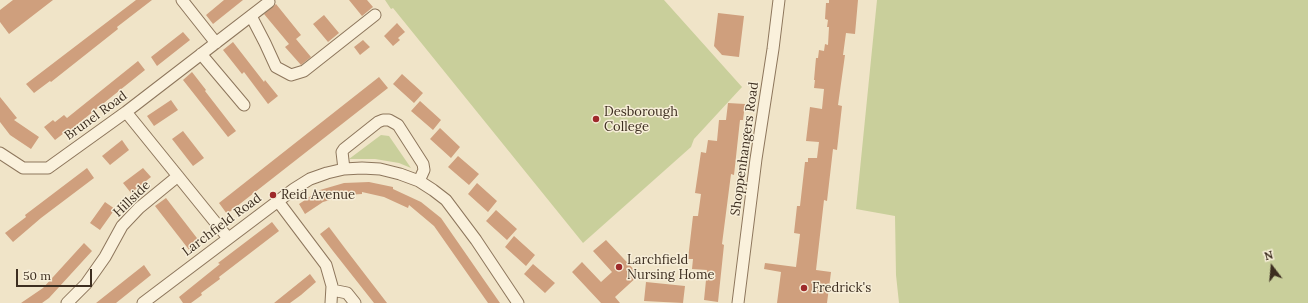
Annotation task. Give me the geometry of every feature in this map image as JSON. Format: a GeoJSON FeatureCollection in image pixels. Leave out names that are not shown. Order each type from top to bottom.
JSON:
{"type":"FeatureCollection","features":[{"type":"Feature","properties":{"kind":"street"},"geometry":{"type":"LineString","coordinates":[[182,0],[216,43]]}},
{"type":"Feature","properties":{"kind":"street","name":"Shoppenhangers Road"},"geometry":{"type":"LineString","coordinates":[[738,303],[756,159],[780,0]]}},
{"type":"Feature","properties":{"kind":"street","name":"Brunel Road"},"geometry":{"type":"LineString","coordinates":[[0,153],[23,168],[48,168],[126,112],[269,2]]}},
{"type":"Feature","properties":{"kind":"street"},"geometry":{"type":"LineString","coordinates":[[251,16],[276,67],[291,75],[304,71],[374,15]]}},
{"type":"Feature","properties":{"kind":"street"},"geometry":{"type":"LineString","coordinates":[[201,54],[244,105]]}},
{"type":"Feature","properties":{"kind":"street"},"geometry":{"type":"LineString","coordinates":[[126,112],[228,238]]}},
{"type":"Feature","properties":{"kind":"street"},"geometry":{"type":"LineString","coordinates":[[344,169],[342,152],[344,148],[378,122],[389,120],[398,125],[423,164],[424,170],[419,181]]}},
{"type":"Feature","properties":{"kind":"street","name":"Larchfield Road"},"geometry":{"type":"LineString","coordinates":[[144,303],[277,200],[310,179],[344,169],[362,168],[380,169],[419,181],[434,190],[446,200],[476,240],[518,303]]}},
{"type":"Feature","properties":{"kind":"street","name":"Hillside"},"geometry":{"type":"LineString","coordinates":[[67,303],[86,284],[105,257],[122,226],[139,208],[178,176]]}},
{"type":"Feature","properties":{"kind":"street"},"geometry":{"type":"LineString","coordinates":[[277,200],[326,265],[332,286],[331,303]]}},
{"type":"Feature","properties":{"kind":"street"},"geometry":{"type":"LineString","coordinates":[[332,290],[347,293],[356,303]]}},
{"type":"Feature","properties":{"kind":"green space","name":"Desborough College"},"geometry":{"type":"Polygon","coordinates":[[[385,0],[664,0],[742,87],[694,139],[691,147],[583,243],[385,0]]]}},
{"type":"Feature","properties":{"kind":"green space"},"geometry":{"type":"Polygon","coordinates":[[[877,0],[1308,0],[1308,303],[899,303],[896,275],[895,216],[856,209],[877,0]]]}},
{"type":"Feature","properties":{"kind":"green space"},"geometry":{"type":"Polygon","coordinates":[[[381,135],[389,136],[411,168],[399,163],[375,159],[349,159],[381,135]]]}},
{"type":"Feature","properties":{"kind":"building"},"geometry":{"type":"Polygon","coordinates":[[[13,0],[53,0],[9,34],[0,22],[0,10],[13,0]]]}},
{"type":"Feature","properties":{"kind":"building"},"geometry":{"type":"Polygon","coordinates":[[[136,0],[152,0],[51,82],[50,81],[34,93],[26,84],[136,0]]]}},
{"type":"Feature","properties":{"kind":"building"},"geometry":{"type":"Polygon","coordinates":[[[224,0],[243,0],[213,24],[206,15],[224,0]]]}},
{"type":"Feature","properties":{"kind":"building"},"geometry":{"type":"Polygon","coordinates":[[[349,0],[367,0],[373,7],[362,16],[349,0]]]}},
{"type":"Feature","properties":{"kind":"building"},"geometry":{"type":"Polygon","coordinates":[[[829,0],[858,0],[855,34],[846,33],[843,55],[845,55],[838,105],[842,106],[837,150],[833,149],[827,201],[824,200],[816,270],[831,272],[827,303],[777,303],[781,272],[764,269],[765,263],[796,267],[800,234],[794,233],[797,206],[800,206],[805,162],[808,162],[808,158],[817,158],[819,142],[806,141],[810,107],[822,109],[824,89],[814,88],[814,80],[816,58],[818,58],[819,50],[824,51],[825,44],[828,45],[829,27],[827,27],[828,20],[825,19],[826,3],[829,3],[829,0]]]}},
{"type":"Feature","properties":{"kind":"building"},"geometry":{"type":"Polygon","coordinates":[[[276,4],[301,35],[296,39],[311,57],[301,65],[285,47],[289,44],[264,14],[276,4]]]}},
{"type":"Feature","properties":{"kind":"building"},"geometry":{"type":"Polygon","coordinates":[[[718,13],[744,16],[739,57],[722,55],[714,46],[718,13]]]}},
{"type":"Feature","properties":{"kind":"building"},"geometry":{"type":"Polygon","coordinates":[[[324,15],[339,33],[328,42],[313,24],[324,15]]]}},
{"type":"Feature","properties":{"kind":"building"},"geometry":{"type":"Polygon","coordinates":[[[397,23],[405,32],[398,38],[400,40],[393,46],[384,36],[397,23]]]}},
{"type":"Feature","properties":{"kind":"building"},"geometry":{"type":"Polygon","coordinates":[[[183,32],[190,40],[157,66],[151,57],[183,32]]]}},
{"type":"Feature","properties":{"kind":"building"},"geometry":{"type":"Polygon","coordinates":[[[363,40],[370,47],[360,55],[354,47],[363,40]]]}},
{"type":"Feature","properties":{"kind":"building"},"geometry":{"type":"Polygon","coordinates":[[[233,42],[264,82],[265,80],[278,96],[268,104],[244,72],[242,74],[223,50],[233,42]]]}},
{"type":"Feature","properties":{"kind":"building"},"geometry":{"type":"Polygon","coordinates":[[[138,61],[145,70],[69,131],[68,130],[55,140],[44,127],[53,120],[55,122],[64,115],[67,118],[138,61]]]}},
{"type":"Feature","properties":{"kind":"building"},"geometry":{"type":"Polygon","coordinates":[[[192,72],[236,131],[228,137],[183,80],[192,72]]]}},
{"type":"Feature","properties":{"kind":"building"},"geometry":{"type":"Polygon","coordinates":[[[402,74],[423,93],[414,103],[393,84],[402,74]]]}},
{"type":"Feature","properties":{"kind":"building"},"geometry":{"type":"Polygon","coordinates":[[[379,77],[388,88],[227,214],[219,203],[379,77]]]}},
{"type":"Feature","properties":{"kind":"building"},"geometry":{"type":"Polygon","coordinates":[[[0,97],[17,118],[14,120],[39,137],[31,149],[10,135],[0,122],[0,97]]]}},
{"type":"Feature","properties":{"kind":"building"},"geometry":{"type":"Polygon","coordinates":[[[171,100],[178,110],[154,126],[147,116],[171,100]]]}},
{"type":"Feature","properties":{"kind":"building"},"geometry":{"type":"Polygon","coordinates":[[[420,101],[441,120],[433,130],[411,111],[420,101]]]}},
{"type":"Feature","properties":{"kind":"building"},"geometry":{"type":"Polygon","coordinates":[[[728,103],[745,104],[743,120],[740,120],[734,175],[731,174],[722,244],[724,245],[718,302],[704,300],[707,270],[692,269],[693,259],[688,259],[693,216],[698,216],[701,194],[695,193],[701,152],[706,153],[708,140],[717,141],[719,120],[726,120],[728,103]]]}},
{"type":"Feature","properties":{"kind":"building"},"geometry":{"type":"Polygon","coordinates":[[[440,128],[460,147],[451,158],[430,139],[440,128]]]}},
{"type":"Feature","properties":{"kind":"building"},"geometry":{"type":"Polygon","coordinates":[[[183,131],[204,158],[193,166],[172,139],[183,131]]]}},
{"type":"Feature","properties":{"kind":"building"},"geometry":{"type":"Polygon","coordinates":[[[122,140],[129,150],[110,165],[102,156],[122,140]]]}},
{"type":"Feature","properties":{"kind":"building"},"geometry":{"type":"Polygon","coordinates":[[[458,156],[479,174],[469,185],[448,167],[458,156]]]}},
{"type":"Feature","properties":{"kind":"building"},"geometry":{"type":"Polygon","coordinates":[[[87,168],[94,178],[41,218],[13,242],[5,233],[26,217],[25,215],[87,168]]]}},
{"type":"Feature","properties":{"kind":"building"},"geometry":{"type":"Polygon","coordinates":[[[143,168],[151,177],[131,193],[123,183],[143,168]]]}},
{"type":"Feature","properties":{"kind":"building"},"geometry":{"type":"Polygon","coordinates":[[[369,182],[393,187],[393,189],[421,202],[441,218],[500,303],[488,303],[434,226],[409,205],[408,208],[384,197],[362,192],[362,194],[347,195],[323,202],[305,214],[299,204],[320,190],[344,183],[369,182]]]}},
{"type":"Feature","properties":{"kind":"building"},"geometry":{"type":"Polygon","coordinates":[[[477,183],[497,201],[488,212],[468,194],[477,183]]]}},
{"type":"Feature","properties":{"kind":"building"},"geometry":{"type":"Polygon","coordinates":[[[166,198],[200,242],[190,251],[155,206],[166,198]]]}},
{"type":"Feature","properties":{"kind":"building"},"geometry":{"type":"Polygon","coordinates":[[[105,202],[115,209],[100,230],[90,223],[105,202]]]}},
{"type":"Feature","properties":{"kind":"building"},"geometry":{"type":"Polygon","coordinates":[[[496,210],[517,229],[507,240],[486,221],[496,210]]]}},
{"type":"Feature","properties":{"kind":"building"},"geometry":{"type":"Polygon","coordinates":[[[272,222],[279,231],[219,277],[220,279],[201,293],[202,295],[191,303],[183,303],[179,297],[220,264],[218,263],[272,222]]]}},
{"type":"Feature","properties":{"kind":"building"},"geometry":{"type":"Polygon","coordinates":[[[329,227],[387,303],[374,303],[320,234],[329,227]]]}},
{"type":"Feature","properties":{"kind":"building"},"geometry":{"type":"Polygon","coordinates":[[[514,236],[535,255],[526,266],[505,247],[514,236]]]}},
{"type":"Feature","properties":{"kind":"building","name":"Larchfield Nursing Home"},"geometry":{"type":"Polygon","coordinates":[[[606,240],[639,275],[615,297],[620,303],[601,303],[572,272],[582,262],[601,282],[612,272],[593,251],[606,240]]]}},
{"type":"Feature","properties":{"kind":"building"},"geometry":{"type":"Polygon","coordinates":[[[84,243],[92,251],[49,298],[42,303],[21,303],[43,288],[84,243]]]}},
{"type":"Feature","properties":{"kind":"building"},"geometry":{"type":"Polygon","coordinates":[[[533,264],[555,283],[545,293],[524,274],[533,264]]]}},
{"type":"Feature","properties":{"kind":"building"},"geometry":{"type":"Polygon","coordinates":[[[144,265],[151,275],[116,303],[96,303],[144,265]]]}},
{"type":"Feature","properties":{"kind":"building"},"geometry":{"type":"Polygon","coordinates":[[[310,274],[316,282],[301,295],[290,303],[274,303],[310,274]]]}},
{"type":"Feature","properties":{"kind":"building"},"geometry":{"type":"Polygon","coordinates":[[[646,282],[685,286],[683,303],[644,301],[646,282]]]}},
{"type":"Feature","properties":{"kind":"place","name":"Desborough College"},"geometry":{"type":"Point","coordinates":[596,119]}},
{"type":"Feature","properties":{"kind":"place","name":"Reid Avenue"},"geometry":{"type":"Point","coordinates":[273,195]}},
{"type":"Feature","properties":{"kind":"place","name":"Larchfield Nursing Home"},"geometry":{"type":"Point","coordinates":[619,267]}},
{"type":"Feature","properties":{"kind":"place","name":"Fredrick's"},"geometry":{"type":"Point","coordinates":[804,288]}}]}
